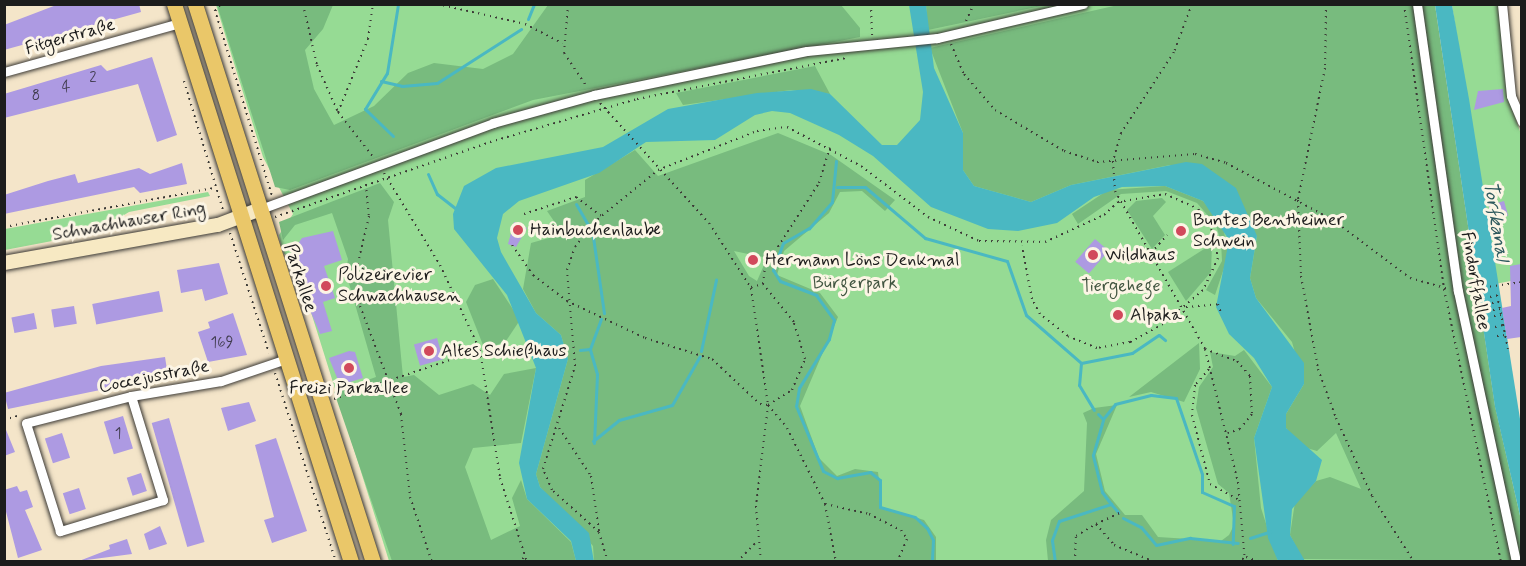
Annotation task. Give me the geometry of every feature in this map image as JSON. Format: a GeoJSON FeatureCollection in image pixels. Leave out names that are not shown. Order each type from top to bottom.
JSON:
{"type":"FeatureCollection","features":[{"type":"Feature","properties":{"kind":"main road"},"geometry":{"type":"LineString","coordinates":[[174,4],[233,219],[279,361],[351,561]]}},
{"type":"Feature","properties":{"kind":"main road","name":"Parkallee"},"geometry":{"type":"LineString","coordinates":[[195,4],[265,207],[373,561]]}},
{"type":"Feature","properties":{"kind":"main road","name":"Schwachhauser Ring"},"geometry":{"type":"LineString","coordinates":[[4,263],[233,219],[265,207]]}},
{"type":"Feature","properties":{"kind":"street"},"geometry":{"type":"LineString","coordinates":[[265,207],[378,164],[594,95],[807,51],[937,38],[1083,4]]}},
{"type":"Feature","properties":{"kind":"street","name":"Findorffallee"},"geometry":{"type":"LineString","coordinates":[[1417,4],[1458,291],[1516,561]]}},
{"type":"Feature","properties":{"kind":"street"},"geometry":{"type":"LineString","coordinates":[[1502,4],[1511,96],[1521,122]]}},
{"type":"Feature","properties":{"kind":"street","name":"Fitgerstraße"},"geometry":{"type":"LineString","coordinates":[[4,72],[180,23]]}},
{"type":"Feature","properties":{"kind":"street","name":"Coccejusstraße"},"geometry":{"type":"LineString","coordinates":[[131,396],[164,500],[60,531],[26,423],[131,396],[220,381],[279,361]]}},
{"type":"Feature","properties":{"kind":"path"},"geometry":{"type":"LineString","coordinates":[[213,4],[265,207]]}},
{"type":"Feature","properties":{"kind":"path"},"geometry":{"type":"LineString","coordinates":[[215,11],[221,4]]}},
{"type":"Feature","properties":{"kind":"path"},"geometry":{"type":"LineString","coordinates":[[303,4],[317,65],[338,112],[387,177],[440,265],[480,350],[500,478],[527,561]]}},
{"type":"Feature","properties":{"kind":"path"},"geometry":{"type":"LineString","coordinates":[[338,112],[368,39],[373,4]]}},
{"type":"Feature","properties":{"kind":"path"},"geometry":{"type":"LineString","coordinates":[[437,4],[525,24],[562,43],[568,4]]}},
{"type":"Feature","properties":{"kind":"path"},"geometry":{"type":"LineString","coordinates":[[274,218],[387,177],[637,99],[844,59],[868,46],[871,4]]}},
{"type":"Feature","properties":{"kind":"path"},"geometry":{"type":"LineString","coordinates":[[968,17],[974,4]]}},
{"type":"Feature","properties":{"kind":"path"},"geometry":{"type":"LineString","coordinates":[[1192,4],[1174,52],[1121,132],[1113,161],[1115,191],[1118,202],[1186,307],[1205,349],[1228,433],[1240,500],[1245,561]]}},
{"type":"Feature","properties":{"kind":"path"},"geometry":{"type":"LineString","coordinates":[[1326,4],[1325,68],[1298,200],[1301,276],[1318,369],[1372,496],[1414,561]]}},
{"type":"Feature","properties":{"kind":"path"},"geometry":{"type":"LineString","coordinates":[[948,35],[964,74],[995,110],[1064,150],[1097,162],[1195,154],[1226,163],[1298,200],[1410,278],[1458,291]]}},
{"type":"Feature","properties":{"kind":"path"},"geometry":{"type":"LineString","coordinates":[[180,70],[215,188],[233,219],[279,361],[336,561]]}},
{"type":"Feature","properties":{"kind":"path"},"geometry":{"type":"LineString","coordinates":[[599,532],[546,479],[543,469],[559,428],[575,366],[567,301],[567,270],[575,247],[601,216],[658,170],[772,126],[787,127],[830,147],[956,233],[1022,246],[1062,236],[1118,202],[1165,194],[1198,209],[1210,223],[1215,271],[1186,307],[1130,342],[1098,348],[1081,344],[1040,314],[1032,300],[1022,246]]}},
{"type":"Feature","properties":{"kind":"path"},"geometry":{"type":"LineString","coordinates":[[621,128],[709,223],[750,288],[768,405],[756,541],[761,561]]}},
{"type":"Feature","properties":{"kind":"path"},"geometry":{"type":"LineString","coordinates":[[763,284],[772,252],[819,183],[830,147]]}},
{"type":"Feature","properties":{"kind":"path"},"geometry":{"type":"LineString","coordinates":[[361,170],[366,185],[369,216],[357,267],[360,306],[388,378],[406,436],[410,497],[432,561]]}},
{"type":"Feature","properties":{"kind":"path","name":"Schwachhauser Ring"},"geometry":{"type":"LineString","coordinates":[[4,227],[215,188]]}},
{"type":"Feature","properties":{"kind":"path"},"geometry":{"type":"LineString","coordinates":[[524,214],[576,197],[601,216]]}},
{"type":"Feature","properties":{"kind":"path"},"geometry":{"type":"LineString","coordinates":[[1150,253],[1167,235]]}},
{"type":"Feature","properties":{"kind":"path"},"geometry":{"type":"LineString","coordinates":[[512,245],[532,275],[567,301],[645,338],[712,359],[760,404],[768,405],[792,390],[805,359],[794,322],[763,284]]}},
{"type":"Feature","properties":{"kind":"path"},"geometry":{"type":"LineString","coordinates":[[1474,289],[1521,282]]}},
{"type":"Feature","properties":{"kind":"path"},"geometry":{"type":"LineString","coordinates":[[750,288],[763,284]]}},
{"type":"Feature","properties":{"kind":"path"},"geometry":{"type":"LineString","coordinates":[[1490,297],[1497,295],[1508,350]]}},
{"type":"Feature","properties":{"kind":"path"},"geometry":{"type":"LineString","coordinates":[[1492,303],[1499,302]]}},
{"type":"Feature","properties":{"kind":"path"},"geometry":{"type":"LineString","coordinates":[[1186,307],[1218,304],[1221,313]]}},
{"type":"Feature","properties":{"kind":"path"},"geometry":{"type":"LineString","coordinates":[[1493,310],[1500,309]]}},
{"type":"Feature","properties":{"kind":"path"},"geometry":{"type":"LineString","coordinates":[[1494,316],[1501,315]]}},
{"type":"Feature","properties":{"kind":"path"},"geometry":{"type":"LineString","coordinates":[[1495,327],[1503,325]]}},
{"type":"Feature","properties":{"kind":"path"},"geometry":{"type":"LineString","coordinates":[[1497,336],[1505,335]]}},
{"type":"Feature","properties":{"kind":"path"},"geometry":{"type":"LineString","coordinates":[[1205,349],[1237,361],[1250,376],[1252,414],[1240,429],[1228,433]]}},
{"type":"Feature","properties":{"kind":"path"},"geometry":{"type":"LineString","coordinates":[[341,396],[388,378],[480,350]]}},
{"type":"Feature","properties":{"kind":"path"},"geometry":{"type":"LineString","coordinates":[[1209,369],[1195,384],[1192,415],[1210,484],[1240,500]]}},
{"type":"Feature","properties":{"kind":"path"},"geometry":{"type":"LineString","coordinates":[[768,405],[787,428],[825,504],[836,561]]}},
{"type":"Feature","properties":{"kind":"path"},"geometry":{"type":"LineString","coordinates":[[559,428],[591,476],[599,532],[608,561]]}},
{"type":"Feature","properties":{"kind":"path"},"geometry":{"type":"LineString","coordinates":[[825,504],[869,514],[901,530],[907,539],[897,561]]}},
{"type":"Feature","properties":{"kind":"path"},"geometry":{"type":"LineString","coordinates":[[1075,561],[1076,536],[1122,512]]}},
{"type":"Feature","properties":{"kind":"path"},"geometry":{"type":"LineString","coordinates":[[1096,524],[1114,544],[1155,561]]}},
{"type":"Feature","properties":{"kind":"path"},"geometry":{"type":"LineString","coordinates":[[737,561],[756,541]]}},
{"type":"Feature","properties":{"kind":"path"},"geometry":{"type":"LineString","coordinates":[[1237,561],[1246,557],[1261,561]]}},
{"type":"Feature","properties":{"kind":"path"},"geometry":{"type":"LineString","coordinates":[[517,561],[525,558]]}},
{"type":"Feature","properties":{"kind":"green space","name":"Bürgerpark"},"geometry":{"type":"Polygon","coordinates":[[[216,5],[1393,5],[1493,561],[389,561],[294,258],[284,254],[280,241],[279,235],[293,214],[263,157],[216,5]]]}},
{"type":"Feature","properties":{"kind":"green space"},"geometry":{"type":"Polygon","coordinates":[[[217,5],[333,5],[323,29],[305,50],[314,89],[334,125],[374,106],[408,73],[434,63],[483,69],[513,54],[548,5],[841,5],[860,28],[860,37],[533,100],[290,190],[275,187],[217,5]]]}},
{"type":"Feature","properties":{"kind":"green space"},"geometry":{"type":"Polygon","coordinates":[[[926,5],[1046,5],[928,30],[926,5]]]}},
{"type":"Feature","properties":{"kind":"green space"},"geometry":{"type":"Polygon","coordinates":[[[1118,5],[1435,5],[1495,406],[1521,520],[1521,561],[1302,559],[1290,535],[1295,502],[1316,481],[1330,477],[1361,489],[1336,433],[1317,451],[1300,446],[1286,428],[1286,414],[1304,384],[1292,342],[1256,298],[1250,278],[1257,236],[1170,165],[1071,185],[1031,202],[974,186],[963,170],[963,133],[930,48],[1118,5]]]}},
{"type":"Feature","properties":{"kind":"green space"},"geometry":{"type":"Polygon","coordinates":[[[1452,5],[1498,5],[1508,97],[1521,134],[1521,279],[1495,284],[1452,5]]]}},
{"type":"Feature","properties":{"kind":"green space"},"geometry":{"type":"Polygon","coordinates":[[[815,66],[830,94],[791,90],[683,105],[676,93],[815,66]]]}},
{"type":"Feature","properties":{"kind":"green space"},"geometry":{"type":"Polygon","coordinates":[[[778,133],[831,155],[895,200],[885,211],[862,191],[840,192],[829,213],[784,251],[777,275],[820,293],[838,317],[800,406],[819,458],[837,476],[855,469],[878,472],[882,507],[924,520],[936,537],[936,561],[594,561],[593,546],[540,487],[536,474],[568,359],[561,335],[536,313],[523,289],[531,243],[556,236],[558,227],[547,211],[585,197],[585,180],[635,150],[658,176],[778,133]],[[734,251],[749,276],[757,281],[767,258],[734,251]]]}},
{"type":"Feature","properties":{"kind":"green space"},"geometry":{"type":"Polygon","coordinates":[[[380,183],[394,202],[388,220],[403,377],[414,375],[439,395],[473,384],[490,395],[504,374],[536,368],[521,443],[473,448],[465,467],[491,540],[520,526],[512,498],[521,480],[527,499],[571,542],[576,561],[392,561],[334,392],[376,377],[346,273],[348,259],[332,213],[295,225],[283,240],[279,222],[380,183]]]}},
{"type":"Feature","properties":{"kind":"green space"},"geometry":{"type":"Polygon","coordinates":[[[1165,186],[1203,201],[1223,225],[1228,256],[1215,295],[1206,290],[1222,261],[1221,242],[1216,225],[1197,203],[1166,191],[1121,194],[1078,224],[1072,214],[1108,190],[1165,186]]]}},
{"type":"Feature","properties":{"kind":"green space"},"geometry":{"type":"Polygon","coordinates":[[[208,192],[210,196],[129,212],[94,233],[5,250],[5,229],[208,192]]]}},
{"type":"Feature","properties":{"kind":"green space"},"geometry":{"type":"Polygon","coordinates":[[[1162,198],[1166,202],[1153,216],[1165,235],[1152,249],[1127,210],[1136,201],[1162,198]]]}},
{"type":"Feature","properties":{"kind":"green space"},"geometry":{"type":"Polygon","coordinates":[[[1212,244],[1211,272],[1186,301],[1168,272],[1212,244]]]}},
{"type":"Feature","properties":{"kind":"green space"},"geometry":{"type":"Polygon","coordinates":[[[493,279],[520,320],[506,341],[485,350],[466,302],[475,285],[493,279]]]}},
{"type":"Feature","properties":{"kind":"green space"},"geometry":{"type":"Polygon","coordinates":[[[1199,343],[1200,369],[1184,402],[1151,392],[1129,397],[1199,343]]]}},
{"type":"Feature","properties":{"kind":"green space"},"geometry":{"type":"Polygon","coordinates":[[[1244,350],[1272,387],[1254,438],[1261,508],[1278,561],[1048,561],[1046,540],[1051,520],[1084,491],[1087,423],[1083,413],[1094,408],[1117,405],[1096,454],[1105,491],[1125,515],[1142,515],[1158,537],[1221,541],[1229,535],[1234,525],[1229,493],[1218,484],[1196,408],[1199,387],[1213,367],[1210,352],[1235,356],[1244,350]]]}},
{"type":"Feature","properties":{"kind":"water"},"geometry":{"type":"Polygon","coordinates":[[[909,5],[926,5],[934,68],[963,133],[963,170],[974,186],[1031,202],[1071,185],[1186,162],[1202,164],[1236,188],[1257,236],[1250,278],[1256,298],[1304,363],[1304,384],[1286,414],[1286,428],[1322,460],[1316,481],[1292,509],[1290,535],[1305,561],[1278,561],[1268,538],[1254,438],[1272,387],[1254,358],[1229,334],[1216,307],[1229,240],[1203,201],[1165,186],[1122,187],[1094,197],[1057,223],[1018,231],[988,229],[931,207],[873,156],[839,135],[790,113],[772,111],[755,115],[715,140],[646,142],[599,173],[519,201],[503,214],[497,238],[501,252],[536,313],[561,335],[568,359],[536,474],[540,487],[589,533],[594,562],[576,561],[571,541],[527,499],[519,463],[536,368],[507,295],[454,229],[453,214],[464,186],[496,168],[603,147],[668,109],[757,93],[811,89],[830,94],[882,145],[897,145],[920,120],[923,92],[909,5]]]}},
{"type":"Feature","properties":{"kind":"water"},"geometry":{"type":"Polygon","coordinates":[[[1435,5],[1452,5],[1469,99],[1521,425],[1521,520],[1495,407],[1435,5]]]}},
{"type":"Feature","properties":{"kind":"building"},"geometry":{"type":"Polygon","coordinates":[[[59,4],[139,4],[141,12],[4,50],[4,25],[59,4]]]}},
{"type":"Feature","properties":{"kind":"building"},"geometry":{"type":"Polygon","coordinates":[[[152,57],[177,135],[157,142],[138,84],[4,118],[4,94],[101,65],[107,71],[152,57]]]}},
{"type":"Feature","properties":{"kind":"building"},"geometry":{"type":"Polygon","coordinates":[[[1503,89],[1504,102],[1474,110],[1478,91],[1503,89]]]}},
{"type":"Feature","properties":{"kind":"building"},"geometry":{"type":"Polygon","coordinates":[[[182,163],[187,184],[140,193],[134,187],[4,214],[4,195],[48,181],[75,174],[78,183],[139,168],[150,174],[182,163]]]}},
{"type":"Feature","properties":{"kind":"building"},"geometry":{"type":"Polygon","coordinates":[[[1504,201],[1508,215],[1493,220],[1489,205],[1504,201]]]}},
{"type":"Feature","properties":{"kind":"building","name":"Hainbuchenlaube"},"geometry":{"type":"Polygon","coordinates":[[[514,222],[527,228],[516,247],[508,244],[514,222]]]}},
{"type":"Feature","properties":{"kind":"building"},"geometry":{"type":"Polygon","coordinates":[[[333,231],[342,260],[324,266],[335,298],[323,302],[332,331],[320,334],[288,258],[302,238],[333,231]]]}},
{"type":"Feature","properties":{"kind":"building","name":"Wildhaus"},"geometry":{"type":"Polygon","coordinates":[[[1095,239],[1109,251],[1089,273],[1075,262],[1095,239]]]}},
{"type":"Feature","properties":{"kind":"building"},"geometry":{"type":"Polygon","coordinates":[[[219,263],[228,294],[205,301],[202,289],[181,293],[177,270],[219,263]]]}},
{"type":"Feature","properties":{"kind":"building"},"geometry":{"type":"Polygon","coordinates":[[[1521,264],[1521,337],[1507,339],[1502,308],[1511,306],[1510,266],[1521,264]]]}},
{"type":"Feature","properties":{"kind":"building"},"geometry":{"type":"Polygon","coordinates":[[[159,291],[163,312],[96,325],[92,304],[159,291]]]}},
{"type":"Feature","properties":{"kind":"building"},"geometry":{"type":"Polygon","coordinates":[[[74,306],[77,324],[54,327],[51,310],[74,306]]]}},
{"type":"Feature","properties":{"kind":"building"},"geometry":{"type":"Polygon","coordinates":[[[34,313],[37,329],[14,333],[11,317],[34,313]]]}},
{"type":"Feature","properties":{"kind":"building"},"geometry":{"type":"Polygon","coordinates":[[[233,313],[247,355],[208,362],[198,332],[210,328],[208,322],[233,313]]]}},
{"type":"Feature","properties":{"kind":"building","name":"Altes Schießhaus"},"geometry":{"type":"Polygon","coordinates":[[[437,338],[443,359],[420,366],[414,345],[437,338]]]}},
{"type":"Feature","properties":{"kind":"building"},"geometry":{"type":"Polygon","coordinates":[[[349,351],[355,352],[363,378],[340,385],[329,358],[349,351]]]}},
{"type":"Feature","properties":{"kind":"building"},"geometry":{"type":"Polygon","coordinates":[[[165,357],[168,376],[8,409],[4,393],[101,366],[165,357]]]}},
{"type":"Feature","properties":{"kind":"building"},"geometry":{"type":"Polygon","coordinates":[[[249,402],[256,421],[228,431],[221,408],[249,402]]]}},
{"type":"Feature","properties":{"kind":"building"},"geometry":{"type":"Polygon","coordinates":[[[123,416],[133,449],[114,454],[104,422],[123,416]]]}},
{"type":"Feature","properties":{"kind":"building"},"geometry":{"type":"Polygon","coordinates":[[[169,418],[205,542],[187,547],[152,423],[169,418]]]}},
{"type":"Feature","properties":{"kind":"building"},"geometry":{"type":"Polygon","coordinates":[[[4,425],[15,452],[4,456],[4,425]]]}},
{"type":"Feature","properties":{"kind":"building"},"geometry":{"type":"Polygon","coordinates":[[[62,433],[70,458],[53,463],[45,439],[62,433]]]}},
{"type":"Feature","properties":{"kind":"building"},"geometry":{"type":"Polygon","coordinates":[[[276,438],[307,531],[272,543],[264,520],[274,517],[255,445],[276,438]]]}},
{"type":"Feature","properties":{"kind":"building"},"geometry":{"type":"Polygon","coordinates":[[[141,473],[147,491],[133,496],[127,478],[141,473]]]}},
{"type":"Feature","properties":{"kind":"building"},"geometry":{"type":"Polygon","coordinates":[[[17,486],[20,492],[27,490],[33,507],[25,510],[42,550],[18,558],[4,504],[4,490],[17,486]]]}},
{"type":"Feature","properties":{"kind":"building"},"geometry":{"type":"Polygon","coordinates":[[[79,488],[86,509],[70,514],[63,493],[79,488]]]}},
{"type":"Feature","properties":{"kind":"building"},"geometry":{"type":"Polygon","coordinates":[[[160,526],[167,544],[149,550],[144,534],[160,526]]]}},
{"type":"Feature","properties":{"kind":"building"},"geometry":{"type":"Polygon","coordinates":[[[127,539],[132,554],[79,561],[110,549],[109,545],[127,539]]]}},
{"type":"Feature","properties":{"kind":"waterway"},"geometry":{"type":"LineString","coordinates":[[393,136],[365,109],[387,73],[398,4]]}},
{"type":"Feature","properties":{"kind":"waterway"},"geometry":{"type":"LineString","coordinates":[[528,19],[534,4]]}},
{"type":"Feature","properties":{"kind":"waterway"},"geometry":{"type":"LineString","coordinates":[[381,81],[402,86],[437,83],[521,29]]}},
{"type":"Feature","properties":{"kind":"waterway"},"geometry":{"type":"LineString","coordinates":[[836,161],[832,202],[809,228],[783,243],[773,270],[780,281],[816,295],[834,320],[829,339],[799,388],[796,406],[823,471],[837,478],[870,472],[880,480],[880,507],[915,517],[927,528],[933,540],[932,562]]}},
{"type":"Feature","properties":{"kind":"waterway"},"geometry":{"type":"LineString","coordinates":[[428,174],[437,194],[456,209]]}},
{"type":"Feature","properties":{"kind":"waterway"},"geometry":{"type":"LineString","coordinates":[[837,187],[865,187],[925,238],[1007,261],[1026,315],[1081,363],[1079,385],[1094,410]]}},
{"type":"Feature","properties":{"kind":"waterway"},"geometry":{"type":"LineString","coordinates":[[576,204],[588,225]]}},
{"type":"Feature","properties":{"kind":"waterway"},"geometry":{"type":"LineString","coordinates":[[592,230],[604,313]]}},
{"type":"Feature","properties":{"kind":"waterway"},"geometry":{"type":"LineString","coordinates":[[701,351],[716,280]]}},
{"type":"Feature","properties":{"kind":"waterway"},"geometry":{"type":"LineString","coordinates":[[594,443],[597,374],[590,349],[601,319]]}},
{"type":"Feature","properties":{"kind":"waterway"},"geometry":{"type":"LineString","coordinates":[[1081,363],[1132,353],[1159,335],[1165,340]]}},
{"type":"Feature","properties":{"kind":"waterway"},"geometry":{"type":"LineString","coordinates":[[580,350],[590,349]]}},
{"type":"Feature","properties":{"kind":"waterway"},"geometry":{"type":"LineString","coordinates":[[593,441],[619,420],[672,405],[700,356]]}},
{"type":"Feature","properties":{"kind":"waterway"},"geometry":{"type":"LineString","coordinates":[[1055,562],[1052,540],[1059,521],[1111,504],[1102,492],[1093,455],[1103,419],[1115,404],[1151,395],[1176,398],[1202,474],[1202,492],[1234,506],[1233,544]]}},
{"type":"Feature","properties":{"kind":"waterway"},"geometry":{"type":"LineString","coordinates":[[1098,414],[1103,419]]}},
{"type":"Feature","properties":{"kind":"waterway"},"geometry":{"type":"LineString","coordinates":[[1111,504],[1118,512]]}},
{"type":"Feature","properties":{"kind":"waterway"},"geometry":{"type":"LineString","coordinates":[[1123,518],[1141,527],[1156,545],[1190,538],[1238,543]]}},
{"type":"Feature","properties":{"kind":"waterway"},"geometry":{"type":"LineString","coordinates":[[1250,538],[1271,531]]}},
{"type":"Feature","properties":{"kind":"place","name":"Hainbuchenlaube"},"geometry":{"type":"Point","coordinates":[518,230]}},
{"type":"Feature","properties":{"kind":"place","name":"Buntes Bentheimer Schwein"},"geometry":{"type":"Point","coordinates":[1181,231]}},
{"type":"Feature","properties":{"kind":"place","name":"Wildhaus"},"geometry":{"type":"Point","coordinates":[1093,255]}},
{"type":"Feature","properties":{"kind":"place","name":"Hermann Löns Denkmal"},"geometry":{"type":"Point","coordinates":[753,260]}},
{"type":"Feature","properties":{"kind":"place","name":"Polizeirevier Schwachhausen"},"geometry":{"type":"Point","coordinates":[326,286]}},
{"type":"Feature","properties":{"kind":"place","name":"Alpaka"},"geometry":{"type":"Point","coordinates":[1118,315]}},
{"type":"Feature","properties":{"kind":"place","name":"Altes Schießhaus"},"geometry":{"type":"Point","coordinates":[429,351]}},
{"type":"Feature","properties":{"kind":"place","name":"Freizi Parkallee"},"geometry":{"type":"Point","coordinates":[349,368]}},
{"type":"Feature","properties":{"kind":"water label","name":"Torfkanal"},"geometry":{"type":"Point","coordinates":[1496,221]}},
{"type":"Feature","properties":{"kind":"park label","name":"Tiergehege"},"geometry":{"type":"Point","coordinates":[1121,286]}}]}
